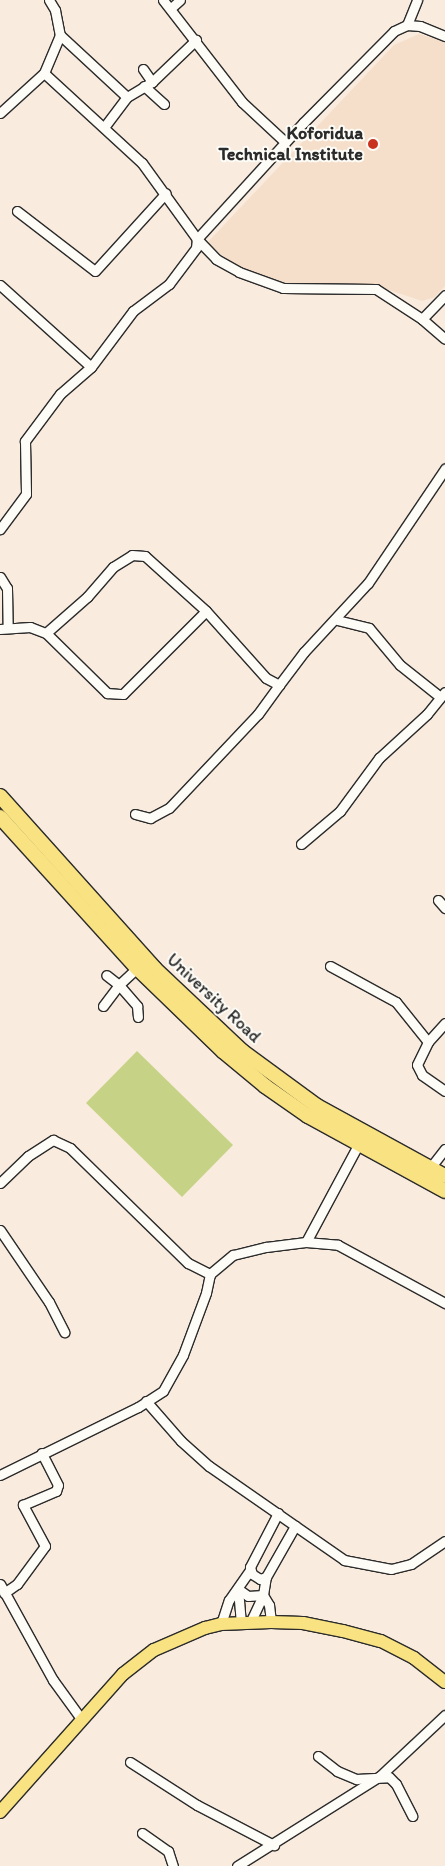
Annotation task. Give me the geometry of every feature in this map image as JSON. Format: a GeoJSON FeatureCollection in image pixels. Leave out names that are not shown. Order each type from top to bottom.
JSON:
{"type":"FeatureCollection","features":[{"type":"Feature","properties":{"kind":"highway","name":"University Road"},"geometry":{"type":"LineString","coordinates":[[0,796],[155,969],[242,1051],[317,1106],[445,1176]]}},
{"type":"Feature","properties":{"kind":"highway","name":"University Road"},"geometry":{"type":"LineString","coordinates":[[0,817],[137,968],[189,1021],[265,1086],[358,1145],[445,1191]]}},
{"type":"Feature","properties":{"kind":"main road"},"geometry":{"type":"LineString","coordinates":[[0,1812],[123,1674],[146,1654],[173,1640],[221,1624],[303,1623],[381,1641],[414,1658],[445,1682]]}},
{"type":"Feature","properties":{"kind":"street"},"geometry":{"type":"LineString","coordinates":[[0,113],[44,73],[60,35],[55,10],[49,0]]}},
{"type":"Feature","properties":{"kind":"street"},"geometry":{"type":"LineString","coordinates":[[163,0],[196,40],[242,102],[284,142]]}},
{"type":"Feature","properties":{"kind":"street"},"geometry":{"type":"LineString","coordinates":[[171,8],[180,0]]}},
{"type":"Feature","properties":{"kind":"street"},"geometry":{"type":"LineString","coordinates":[[407,25],[418,0]]}},
{"type":"Feature","properties":{"kind":"street"},"geometry":{"type":"LineString","coordinates":[[0,529],[26,494],[25,441],[60,394],[91,367],[133,311],[169,284],[196,248],[197,239],[284,142],[357,66],[394,31],[407,25],[426,27],[445,36]]}},
{"type":"Feature","properties":{"kind":"street"},"geometry":{"type":"LineString","coordinates":[[60,35],[127,96]]}},
{"type":"Feature","properties":{"kind":"street"},"geometry":{"type":"LineString","coordinates":[[105,126],[127,96],[148,84],[196,40]]}},
{"type":"Feature","properties":{"kind":"street"},"geometry":{"type":"LineString","coordinates":[[143,69],[148,84],[164,104]]}},
{"type":"Feature","properties":{"kind":"street"},"geometry":{"type":"LineString","coordinates":[[44,73],[105,126],[142,163],[166,193],[197,239],[216,259],[239,272],[283,288],[376,289],[422,319],[445,339]]}},
{"type":"Feature","properties":{"kind":"street"},"geometry":{"type":"LineString","coordinates":[[17,211],[95,271],[166,193]]}},
{"type":"Feature","properties":{"kind":"street"},"geometry":{"type":"LineString","coordinates":[[0,284],[91,367]]}},
{"type":"Feature","properties":{"kind":"street"},"geometry":{"type":"LineString","coordinates":[[422,319],[445,295]]}},
{"type":"Feature","properties":{"kind":"street"},"geometry":{"type":"LineString","coordinates":[[135,814],[150,818],[169,808],[258,714],[304,652],[337,620],[384,560],[445,469]]}},
{"type":"Feature","properties":{"kind":"street"},"geometry":{"type":"LineString","coordinates":[[46,633],[70,613],[113,567],[132,555],[145,556],[228,633],[244,657],[279,685]]}},
{"type":"Feature","properties":{"kind":"street"},"geometry":{"type":"LineString","coordinates":[[0,577],[7,588],[4,628],[30,626],[46,633],[107,693],[123,694],[206,611]]}},
{"type":"Feature","properties":{"kind":"street"},"geometry":{"type":"LineString","coordinates":[[301,844],[340,811],[379,758],[427,714],[442,694],[400,665],[369,628],[337,620]]}},
{"type":"Feature","properties":{"kind":"street"},"geometry":{"type":"LineString","coordinates":[[438,900],[445,908]]}},
{"type":"Feature","properties":{"kind":"street"},"geometry":{"type":"LineString","coordinates":[[330,966],[396,1002],[428,1042]]}},
{"type":"Feature","properties":{"kind":"street"},"geometry":{"type":"LineString","coordinates":[[104,1006],[119,985],[137,968]]}},
{"type":"Feature","properties":{"kind":"street"},"geometry":{"type":"LineString","coordinates":[[106,975],[119,985],[137,1006],[138,1017]]}},
{"type":"Feature","properties":{"kind":"street"},"geometry":{"type":"LineString","coordinates":[[445,1023],[428,1042],[417,1065],[422,1075],[445,1091]]}},
{"type":"Feature","properties":{"kind":"street"},"geometry":{"type":"LineString","coordinates":[[0,1183],[28,1156],[53,1140],[70,1148],[188,1262],[210,1274]]}},
{"type":"Feature","properties":{"kind":"street"},"geometry":{"type":"LineString","coordinates":[[306,1242],[358,1145]]}},
{"type":"Feature","properties":{"kind":"street"},"geometry":{"type":"LineString","coordinates":[[430,1168],[445,1149]]}},
{"type":"Feature","properties":{"kind":"street"},"geometry":{"type":"LineString","coordinates":[[0,1230],[44,1294],[64,1332]]}},
{"type":"Feature","properties":{"kind":"street"},"geometry":{"type":"LineString","coordinates":[[0,1475],[163,1391],[172,1379],[206,1293],[210,1274],[233,1255],[266,1247],[306,1242],[338,1245],[445,1302]]}},
{"type":"Feature","properties":{"kind":"street"},"geometry":{"type":"LineString","coordinates":[[146,1401],[181,1441],[209,1466],[344,1560],[391,1569],[411,1564],[445,1541]]}},
{"type":"Feature","properties":{"kind":"street"},"geometry":{"type":"LineString","coordinates":[[4,1593],[18,1584],[45,1546],[23,1505],[56,1491],[58,1485],[42,1453]]}},
{"type":"Feature","properties":{"kind":"street"},"geometry":{"type":"LineString","coordinates":[[221,1624],[229,1600],[250,1571],[278,1513]]}},
{"type":"Feature","properties":{"kind":"street"},"geometry":{"type":"LineString","coordinates":[[246,1623],[263,1595],[266,1577],[295,1526]]}},
{"type":"Feature","properties":{"kind":"street"},"geometry":{"type":"LineString","coordinates":[[250,1571],[260,1579],[266,1577]]}},
{"type":"Feature","properties":{"kind":"street"},"geometry":{"type":"LineString","coordinates":[[0,1584],[53,1680],[82,1720]]}},
{"type":"Feature","properties":{"kind":"street"},"geometry":{"type":"LineString","coordinates":[[238,1589],[248,1596],[263,1595]]}},
{"type":"Feature","properties":{"kind":"street"},"geometry":{"type":"LineString","coordinates":[[238,1589],[246,1623]]}},
{"type":"Feature","properties":{"kind":"street"},"geometry":{"type":"LineString","coordinates":[[263,1595],[269,1605],[271,1622]]}},
{"type":"Feature","properties":{"kind":"street"},"geometry":{"type":"LineString","coordinates":[[238,1866],[274,1845],[380,1776],[445,1715]]}},
{"type":"Feature","properties":{"kind":"street"},"geometry":{"type":"LineString","coordinates":[[318,1756],[337,1771],[356,1779],[380,1776],[389,1777],[396,1784],[412,1816]]}},
{"type":"Feature","properties":{"kind":"street"},"geometry":{"type":"LineString","coordinates":[[130,1762],[198,1805],[274,1845]]}},
{"type":"Feature","properties":{"kind":"street"},"geometry":{"type":"LineString","coordinates":[[142,1832],[168,1851],[173,1866]]}},
{"type":"Feature","properties":{"kind":"shaded area","name":"Koforidua Technical Institute"},"geometry":{"type":"Polygon","coordinates":[[[419,34],[445,42],[445,286],[435,297],[422,301],[380,287],[280,284],[238,268],[207,243],[394,45],[419,34]]]}},
{"type":"Feature","properties":{"kind":"green space"},"geometry":{"type":"Polygon","coordinates":[[[137,1051],[233,1145],[182,1197],[86,1103],[137,1051]]]}},
{"type":"Feature","properties":{"kind":"place","name":"Koforidua Technical Institute"},"geometry":{"type":"Point","coordinates":[373,144]}}]}
